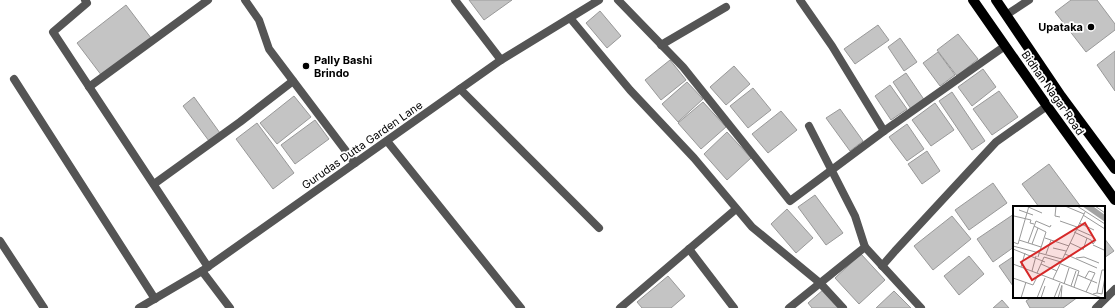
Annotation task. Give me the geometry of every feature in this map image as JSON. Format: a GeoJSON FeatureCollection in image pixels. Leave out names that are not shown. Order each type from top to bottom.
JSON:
{"type":"FeatureCollection","features":[{"type":"Feature","properties":{"kind":"main road","name":"Bidhan Nagar Road"},"geometry":{"type":"LineString","coordinates":[[973,0],[1115,200]]}},
{"type":"Feature","properties":{"kind":"main road","name":"Bidhan Nagar Road"},"geometry":{"type":"LineString","coordinates":[[996,0],[1061,96],[1115,169]]}},
{"type":"Feature","properties":{"kind":"street"},"geometry":{"type":"LineString","coordinates":[[85,0],[87,3],[53,32],[154,184],[230,308]]}},
{"type":"Feature","properties":{"kind":"street"},"geometry":{"type":"LineString","coordinates":[[89,87],[208,0]]}},
{"type":"Feature","properties":{"kind":"street"},"geometry":{"type":"LineString","coordinates":[[245,0],[259,20],[269,49],[355,163]]}},
{"type":"Feature","properties":{"kind":"street"},"geometry":{"type":"LineString","coordinates":[[455,0],[501,60]]}},
{"type":"Feature","properties":{"kind":"street","name":"Gurudas Dutta Garden Lane"},"geometry":{"type":"LineString","coordinates":[[139,308],[205,269],[501,60],[599,0]]}},
{"type":"Feature","properties":{"kind":"street"},"geometry":{"type":"LineString","coordinates":[[618,0],[682,67],[790,201],[1005,46]]}},
{"type":"Feature","properties":{"kind":"street"},"geometry":{"type":"LineString","coordinates":[[800,0],[832,46],[884,132]]}},
{"type":"Feature","properties":{"kind":"street"},"geometry":{"type":"LineString","coordinates":[[1006,15],[1029,0]]}},
{"type":"Feature","properties":{"kind":"street"},"geometry":{"type":"LineString","coordinates":[[661,45],[726,7]]}},
{"type":"Feature","properties":{"kind":"street"},"geometry":{"type":"LineString","coordinates":[[570,18],[630,90],[694,158],[752,227],[820,283],[843,308]]}},
{"type":"Feature","properties":{"kind":"street"},"geometry":{"type":"LineString","coordinates":[[14,79],[155,299]]}},
{"type":"Feature","properties":{"kind":"street"},"geometry":{"type":"LineString","coordinates":[[154,184],[240,122],[293,81]]}},
{"type":"Feature","properties":{"kind":"street"},"geometry":{"type":"LineString","coordinates":[[460,89],[599,228]]}},
{"type":"Feature","properties":{"kind":"street"},"geometry":{"type":"LineString","coordinates":[[882,266],[996,142],[1047,106]]}},
{"type":"Feature","properties":{"kind":"street"},"geometry":{"type":"LineString","coordinates":[[809,126],[856,216],[865,247],[921,308]]}},
{"type":"Feature","properties":{"kind":"street"},"geometry":{"type":"LineString","coordinates":[[387,141],[521,308]]}},
{"type":"Feature","properties":{"kind":"street"},"geometry":{"type":"LineString","coordinates":[[624,307],[736,209]]}},
{"type":"Feature","properties":{"kind":"street"},"geometry":{"type":"LineString","coordinates":[[0,241],[44,308]]}},
{"type":"Feature","properties":{"kind":"street"},"geometry":{"type":"LineString","coordinates":[[789,308],[865,247]]}},
{"type":"Feature","properties":{"kind":"street"},"geometry":{"type":"LineString","coordinates":[[689,249],[734,308]]}},
{"type":"Feature","properties":{"kind":"street"},"geometry":{"type":"LineString","coordinates":[[1096,308],[1115,289]]}},
{"type":"Feature","properties":{"kind":"building"},"geometry":{"type":"Polygon","coordinates":[[[469,0],[512,0],[484,20],[469,0]]]}},
{"type":"Feature","properties":{"kind":"building","name":"Upataka"},"geometry":{"type":"Polygon","coordinates":[[[1071,0],[1097,0],[1115,24],[1115,30],[1086,52],[1055,12],[1071,0]]]}},
{"type":"Feature","properties":{"kind":"building"},"geometry":{"type":"Polygon","coordinates":[[[126,5],[151,38],[102,76],[77,43],[126,5]]]}},
{"type":"Feature","properties":{"kind":"building"},"geometry":{"type":"Polygon","coordinates":[[[600,11],[621,36],[607,48],[586,23],[600,11]]]}},
{"type":"Feature","properties":{"kind":"building"},"geometry":{"type":"Polygon","coordinates":[[[878,25],[889,40],[855,64],[844,49],[878,25]]]}},
{"type":"Feature","properties":{"kind":"building"},"geometry":{"type":"Polygon","coordinates":[[[958,34],[978,59],[957,76],[937,50],[958,34]]]}},
{"type":"Feature","properties":{"kind":"building"},"geometry":{"type":"Polygon","coordinates":[[[900,38],[917,62],[904,71],[888,47],[900,38]]]}},
{"type":"Feature","properties":{"kind":"building"},"geometry":{"type":"Polygon","coordinates":[[[1115,51],[1115,91],[1097,65],[1115,51]]]}},
{"type":"Feature","properties":{"kind":"building"},"geometry":{"type":"Polygon","coordinates":[[[938,52],[955,75],[940,86],[923,63],[938,52]]]}},
{"type":"Feature","properties":{"kind":"building"},"geometry":{"type":"Polygon","coordinates":[[[670,60],[686,80],[661,100],[645,80],[670,60]]]}},
{"type":"Feature","properties":{"kind":"building"},"geometry":{"type":"Polygon","coordinates":[[[734,66],[750,84],[726,105],[710,87],[734,66]]]}},
{"type":"Feature","properties":{"kind":"building"},"geometry":{"type":"Polygon","coordinates":[[[983,69],[996,87],[972,106],[958,87],[983,69]]]}},
{"type":"Feature","properties":{"kind":"building"},"geometry":{"type":"Polygon","coordinates":[[[906,73],[925,101],[911,109],[893,82],[906,73]]]}},
{"type":"Feature","properties":{"kind":"building"},"geometry":{"type":"Polygon","coordinates":[[[687,82],[703,99],[678,122],[662,104],[687,82]]]}},
{"type":"Feature","properties":{"kind":"building"},"geometry":{"type":"Polygon","coordinates":[[[890,85],[907,109],[891,120],[875,96],[890,85]]]}},
{"type":"Feature","properties":{"kind":"building"},"geometry":{"type":"Polygon","coordinates":[[[753,88],[771,110],[748,128],[730,106],[753,88]]]}},
{"type":"Feature","properties":{"kind":"building"},"geometry":{"type":"Polygon","coordinates":[[[999,91],[1018,117],[992,135],[973,109],[999,91]]]}},
{"type":"Feature","properties":{"kind":"building"},"geometry":{"type":"Polygon","coordinates":[[[952,92],[985,141],[972,150],[939,101],[952,92]]]}},
{"type":"Feature","properties":{"kind":"building"},"geometry":{"type":"Polygon","coordinates":[[[294,96],[311,117],[277,144],[260,123],[294,96]]]}},
{"type":"Feature","properties":{"kind":"building"},"geometry":{"type":"Polygon","coordinates":[[[194,97],[220,133],[209,141],[183,106],[194,97]]]}},
{"type":"Feature","properties":{"kind":"building"},"geometry":{"type":"Polygon","coordinates":[[[703,102],[726,127],[701,149],[678,123],[703,102]]]}},
{"type":"Feature","properties":{"kind":"building"},"geometry":{"type":"Polygon","coordinates":[[[935,103],[954,130],[931,146],[912,120],[935,103]]]}},
{"type":"Feature","properties":{"kind":"building"},"geometry":{"type":"Polygon","coordinates":[[[840,109],[863,141],[850,151],[826,118],[840,109]]]}},
{"type":"Feature","properties":{"kind":"building"},"geometry":{"type":"Polygon","coordinates":[[[781,111],[797,130],[768,153],[752,134],[781,111]]]}},
{"type":"Feature","properties":{"kind":"building"},"geometry":{"type":"Polygon","coordinates":[[[315,120],[329,139],[295,164],[281,145],[315,120]]]}},
{"type":"Feature","properties":{"kind":"building"},"geometry":{"type":"Polygon","coordinates":[[[257,123],[294,173],[273,189],[236,139],[257,123]]]}},
{"type":"Feature","properties":{"kind":"building"},"geometry":{"type":"Polygon","coordinates":[[[907,124],[924,149],[907,161],[889,137],[907,124]]]}},
{"type":"Feature","properties":{"kind":"building"},"geometry":{"type":"Polygon","coordinates":[[[727,132],[751,158],[727,180],[704,154],[727,132]]]}},
{"type":"Feature","properties":{"kind":"building"},"geometry":{"type":"Polygon","coordinates":[[[927,151],[940,171],[922,184],[908,164],[927,151]]]}},
{"type":"Feature","properties":{"kind":"building"},"geometry":{"type":"Polygon","coordinates":[[[1049,164],[1080,206],[1038,206],[1022,184],[1049,164]]]}},
{"type":"Feature","properties":{"kind":"building"},"geometry":{"type":"Polygon","coordinates":[[[993,183],[1007,203],[969,230],[955,210],[993,183]]]}},
{"type":"Feature","properties":{"kind":"building"},"geometry":{"type":"Polygon","coordinates":[[[815,195],[843,233],[826,245],[798,207],[815,195]]]}},
{"type":"Feature","properties":{"kind":"building"},"geometry":{"type":"Polygon","coordinates":[[[787,209],[813,238],[796,253],[771,224],[787,209]]]}},
{"type":"Feature","properties":{"kind":"building"},"geometry":{"type":"Polygon","coordinates":[[[1013,215],[1013,248],[993,262],[977,239],[1013,215]]]}},
{"type":"Feature","properties":{"kind":"building"},"geometry":{"type":"Polygon","coordinates":[[[952,216],[971,239],[933,270],[914,246],[952,216]]]}},
{"type":"Feature","properties":{"kind":"building"},"geometry":{"type":"Polygon","coordinates":[[[1105,239],[1114,251],[1105,257],[1105,239]]]}},
{"type":"Feature","properties":{"kind":"building"},"geometry":{"type":"Polygon","coordinates":[[[861,254],[885,280],[859,304],[835,278],[861,254]]]}},
{"type":"Feature","properties":{"kind":"building"},"geometry":{"type":"Polygon","coordinates":[[[969,256],[984,274],[959,295],[944,276],[969,256]]]}},
{"type":"Feature","properties":{"kind":"building"},"geometry":{"type":"Polygon","coordinates":[[[1013,257],[1013,286],[999,266],[1013,257]]]}},
{"type":"Feature","properties":{"kind":"building"},"geometry":{"type":"Polygon","coordinates":[[[668,276],[685,296],[671,308],[642,308],[637,302],[668,276]]]}},
{"type":"Feature","properties":{"kind":"building"},"geometry":{"type":"Polygon","coordinates":[[[824,289],[840,308],[812,308],[808,303],[824,289]]]}},
{"type":"Feature","properties":{"kind":"building"},"geometry":{"type":"Polygon","coordinates":[[[894,291],[911,308],[876,308],[894,291]]]}},
{"type":"Feature","properties":{"kind":"building"},"geometry":{"type":"Polygon","coordinates":[[[1030,298],[1077,298],[1063,308],[1030,308],[1026,301],[1030,298]]]}},
{"type":"Feature","properties":{"kind":"building"},"geometry":{"type":"Polygon","coordinates":[[[1002,300],[1009,308],[993,308],[1002,300]]]}},
{"type":"Feature","properties":{"kind":"place","name":"Upataka"},"geometry":{"type":"Point","coordinates":[1091,27]}},
{"type":"Feature","properties":{"kind":"place","name":"Pally Bashi Brindo"},"geometry":{"type":"Point","coordinates":[306,66]}}]}
